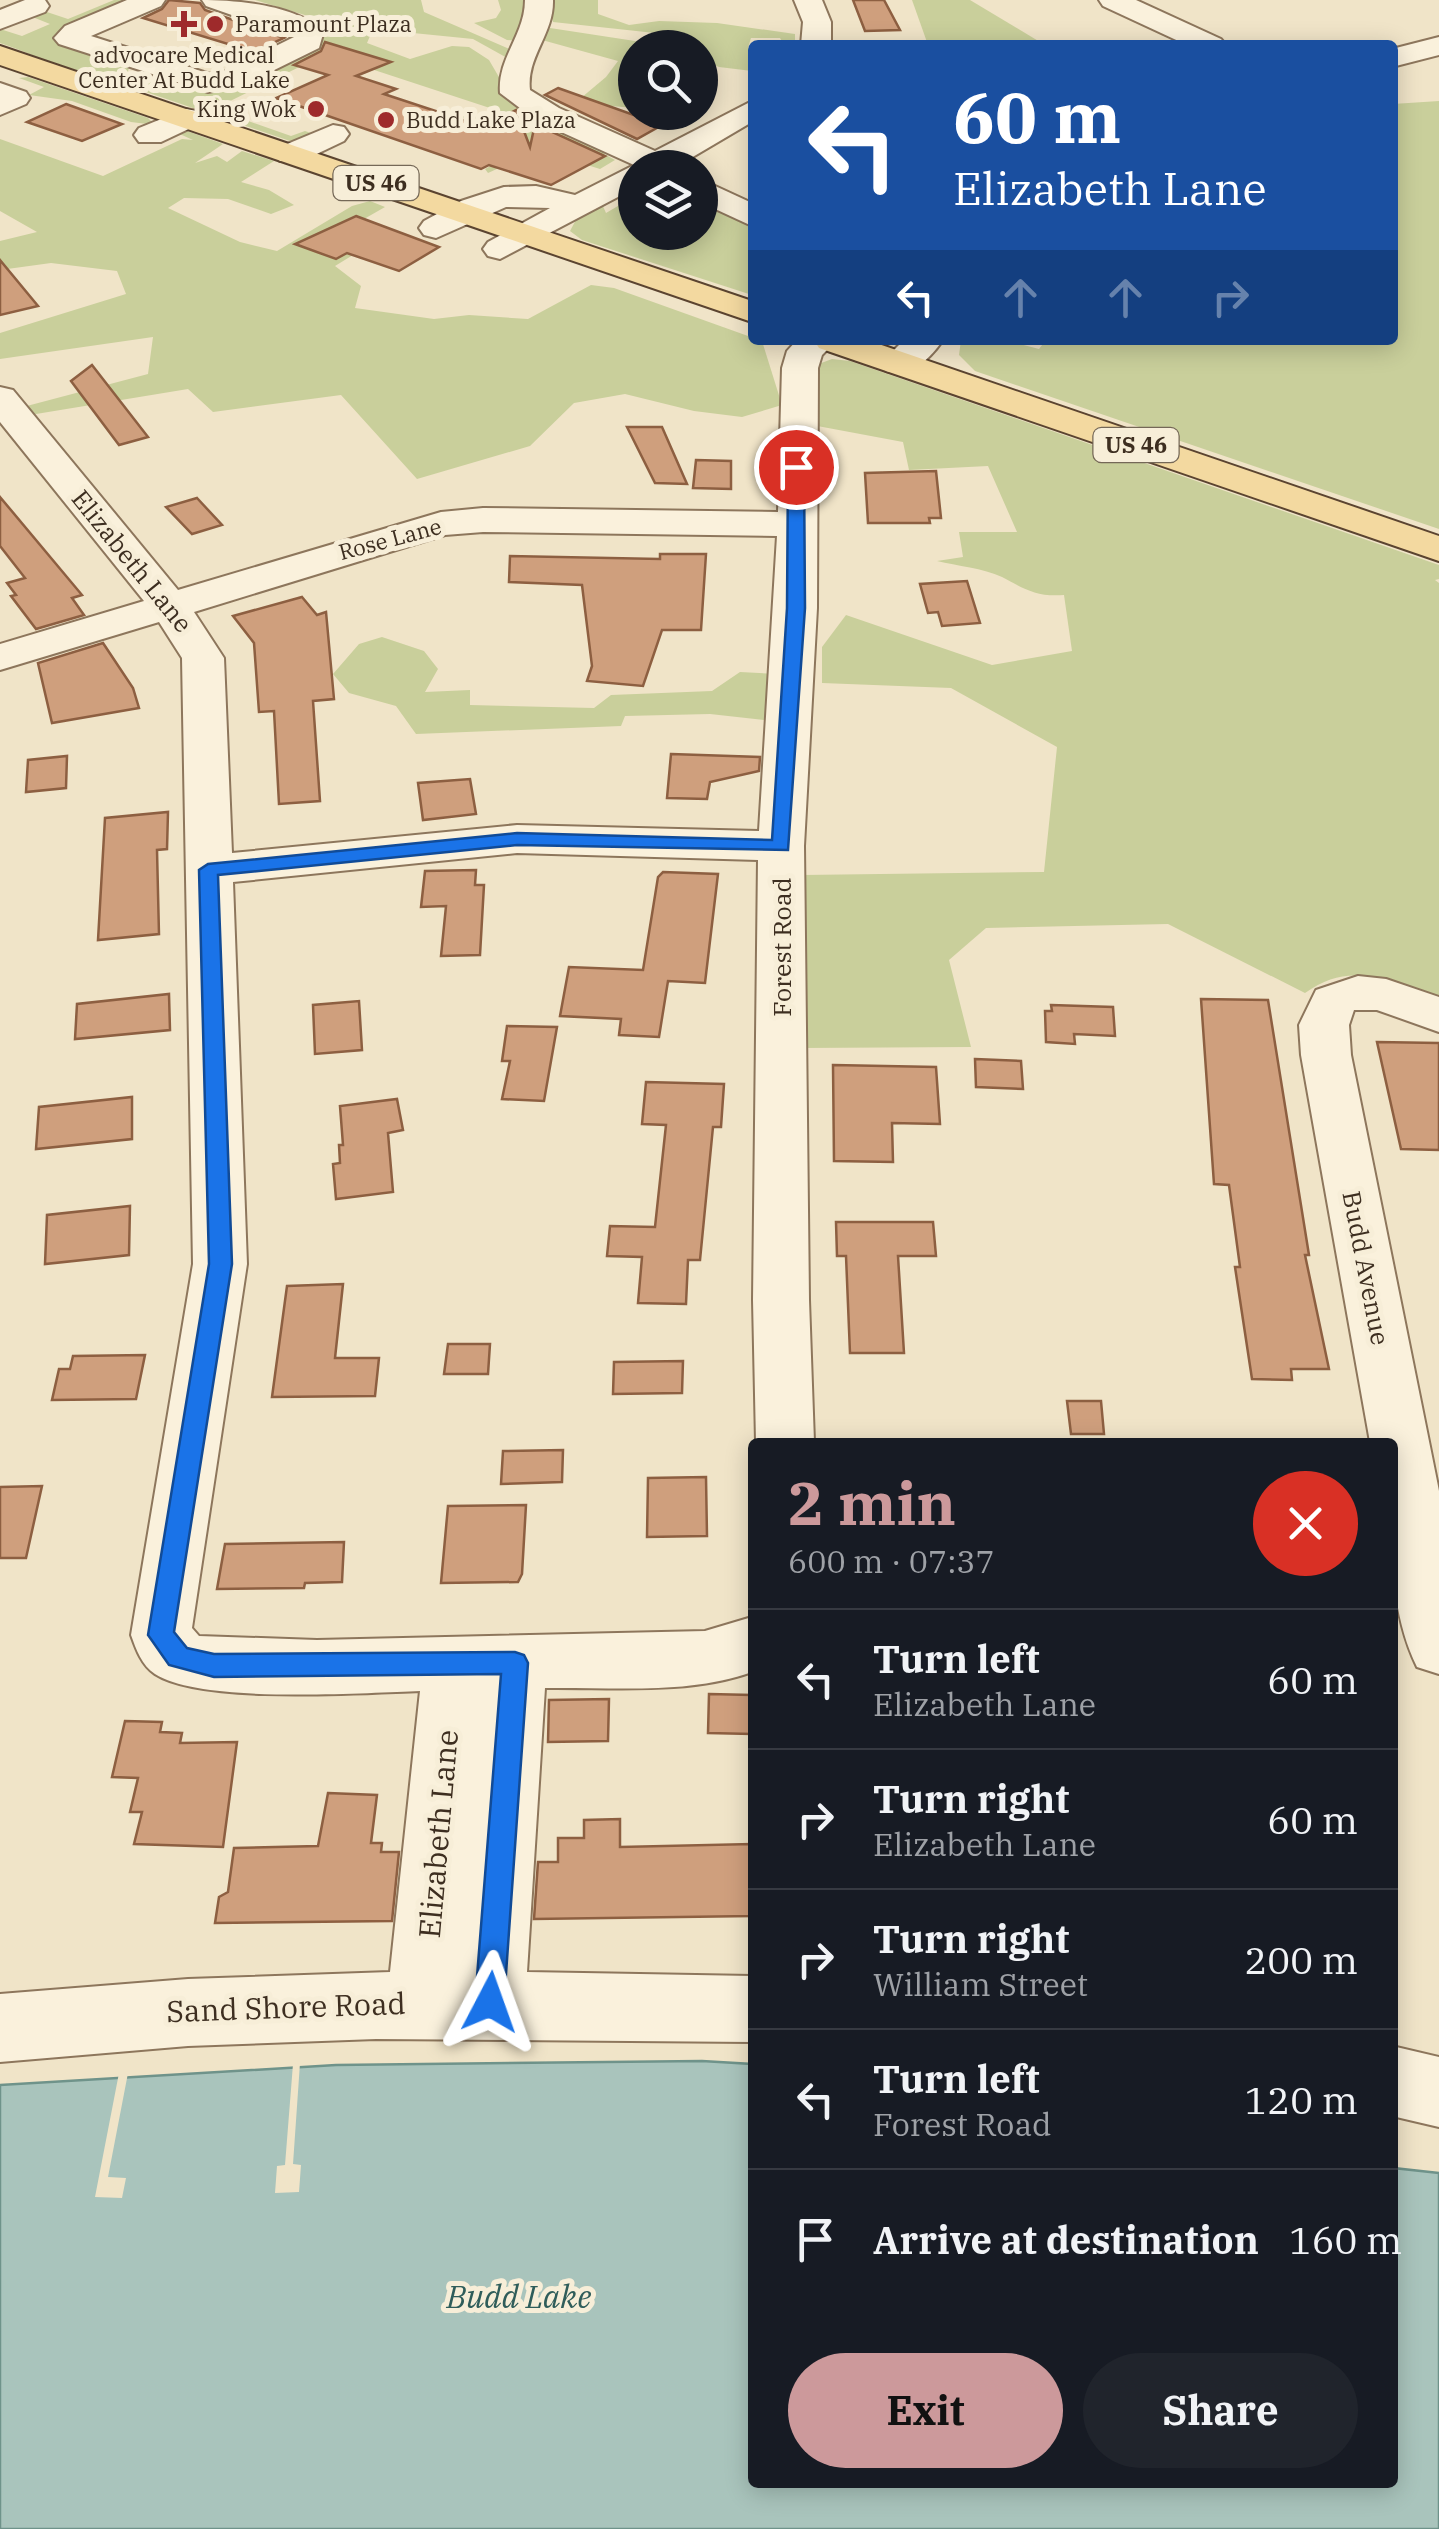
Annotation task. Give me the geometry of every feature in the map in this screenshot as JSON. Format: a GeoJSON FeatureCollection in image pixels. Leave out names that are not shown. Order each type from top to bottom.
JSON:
{"type":"FeatureCollection","features":[{"type":"Feature","properties":{"kind":"main road","name":"US 46"},"geometry":{"type":"LineString","coordinates":[[9,65],[105,91],[291,154],[449,220],[513,242],[748,311]]}},
{"type":"Feature","properties":{"kind":"main road","name":"US 46"},"geometry":{"type":"LineString","coordinates":[[865,345],[912,352],[1439,549]]}},
{"type":"Feature","properties":{"kind":"street"},"geometry":{"type":"LineString","coordinates":[[150,0],[69,38],[208,83],[229,80],[306,46],[309,34],[301,28],[216,0]]}},
{"type":"Feature","properties":{"kind":"street"},"geometry":{"type":"LineString","coordinates":[[539,0],[542,21],[515,67],[515,93],[545,112],[630,150]]}},
{"type":"Feature","properties":{"kind":"street"},"geometry":{"type":"LineString","coordinates":[[808,0],[817,22],[816,40]]}},
{"type":"Feature","properties":{"kind":"street"},"geometry":{"type":"LineString","coordinates":[[1113,0],[1201,40]]}},
{"type":"Feature","properties":{"kind":"street"},"geometry":{"type":"LineString","coordinates":[[0,20],[35,6]]}},
{"type":"Feature","properties":{"kind":"street"},"geometry":{"type":"LineString","coordinates":[[102,21],[255,70]]}},
{"type":"Feature","properties":{"kind":"street"},"geometry":{"type":"LineString","coordinates":[[1398,56],[1439,46]]}},
{"type":"Feature","properties":{"kind":"street"},"geometry":{"type":"LineString","coordinates":[[105,91],[195,51]]}},
{"type":"Feature","properties":{"kind":"street"},"geometry":{"type":"LineString","coordinates":[[0,92],[15,98],[0,106]]}},
{"type":"Feature","properties":{"kind":"street"},"geometry":{"type":"LineString","coordinates":[[682,150],[748,112]]}},
{"type":"Feature","properties":{"kind":"street"},"geometry":{"type":"LineString","coordinates":[[150,135],[186,118]]}},
{"type":"Feature","properties":{"kind":"street"},"geometry":{"type":"LineString","coordinates":[[291,154],[333,134]]}},
{"type":"Feature","properties":{"kind":"street"},"geometry":{"type":"LineString","coordinates":[[513,242],[618,185]]}},
{"type":"Feature","properties":{"kind":"street"},"geometry":{"type":"LineString","coordinates":[[449,220],[493,197],[514,193],[578,206]]}},
{"type":"Feature","properties":{"kind":"street"},"geometry":{"type":"LineString","coordinates":[[718,198],[748,214]]}},
{"type":"Feature","properties":{"kind":"street","name":"Forest Road"},"geometry":{"type":"LineString","coordinates":[[785,1438],[781,1300],[782,846],[796,608],[800,368],[805,351],[813,345]]}},
{"type":"Feature","properties":{"kind":"street","name":"Elizabeth Lane"},"geometry":{"type":"LineString","coordinates":[[0,398],[169,605],[203,658],[220,1264],[161,1635],[179,1657],[214,1666],[485,1664],[422,2002]]}},
{"type":"Feature","properties":{"kind":"street","name":"Rose Lane"},"geometry":{"type":"LineString","coordinates":[[0,656],[387,539],[457,522],[795,524]]}},
{"type":"Feature","properties":{"kind":"street"},"geometry":{"type":"LineString","coordinates":[[208,870],[517,839],[782,846]]}},
{"type":"Feature","properties":{"kind":"street","name":"Budd Avenue"},"geometry":{"type":"LineString","coordinates":[[1439,1016],[1376,992],[1355,990],[1333,1000],[1324,1024],[1326,1055],[1439,1648]]}},
{"type":"Feature","properties":{"kind":"street"},"geometry":{"type":"LineString","coordinates":[[490,2002],[485,1664],[705,1658],[748,1645]]}},
{"type":"Feature","properties":{"kind":"street","name":"Sand Shore Road"},"geometry":{"type":"LineString","coordinates":[[0,2028],[201,2010],[422,2002],[748,2009]]}},
{"type":"Feature","properties":{"kind":"street"},"geometry":{"type":"LineString","coordinates":[[1398,2082],[1439,2092]]}},
{"type":"Feature","properties":{"kind":"green space"},"geometry":{"type":"Polygon","coordinates":[[[114,0],[139,0],[65,30],[129,66],[128,72],[82,72],[0,43],[0,29],[22,36],[50,24],[30,16],[44,11],[68,19],[114,0]]]}},
{"type":"Feature","properties":{"kind":"green space"},"geometry":{"type":"Polygon","coordinates":[[[255,0],[421,0],[424,12],[512,50],[509,59],[473,39],[373,29],[367,43],[410,59],[452,46],[469,47],[489,60],[503,84],[606,142],[604,154],[615,160],[600,169],[539,150],[488,173],[485,169],[523,149],[498,130],[445,112],[496,120],[499,111],[359,65],[372,59],[342,46],[214,109],[291,136],[311,133],[301,140],[290,141],[143,91],[140,86],[156,80],[191,86],[214,82],[318,47],[327,27],[318,19],[255,0]]]}},
{"type":"Feature","properties":{"kind":"green space"},"geometry":{"type":"Polygon","coordinates":[[[498,0],[529,0],[519,41],[507,40],[474,23],[496,18],[501,10],[498,0]]]}},
{"type":"Feature","properties":{"kind":"green space"},"geometry":{"type":"Polygon","coordinates":[[[548,0],[598,0],[598,14],[629,25],[659,21],[717,23],[795,34],[795,40],[751,38],[748,71],[718,67],[718,30],[627,30],[553,22],[548,0]]]}},
{"type":"Feature","properties":{"kind":"green space"},"geometry":{"type":"Polygon","coordinates":[[[912,0],[970,0],[1037,40],[926,40],[912,0]]]}},
{"type":"Feature","properties":{"kind":"green space"},"geometry":{"type":"Polygon","coordinates":[[[550,28],[618,38],[618,61],[542,40],[550,28]]]}},
{"type":"Feature","properties":{"kind":"green space"},"geometry":{"type":"Polygon","coordinates":[[[618,61],[618,107],[575,103],[606,77],[618,61]]]}},
{"type":"Feature","properties":{"kind":"green space"},"geometry":{"type":"Polygon","coordinates":[[[28,77],[148,118],[155,125],[131,122],[72,101],[29,95],[44,87],[19,78],[28,77]]]}},
{"type":"Feature","properties":{"kind":"green space"},"geometry":{"type":"Polygon","coordinates":[[[1439,101],[1439,529],[975,371],[959,355],[960,345],[1023,345],[1039,349],[1042,345],[1398,345],[1398,104],[1439,101]]]}},
{"type":"Feature","properties":{"kind":"green space"},"geometry":{"type":"Polygon","coordinates":[[[173,131],[187,131],[223,144],[195,163],[217,156],[227,162],[242,151],[274,161],[241,182],[269,190],[294,205],[271,214],[228,199],[184,198],[168,208],[240,242],[277,251],[352,206],[370,201],[385,207],[364,219],[355,216],[344,221],[350,251],[400,245],[371,261],[353,255],[335,266],[361,286],[355,308],[434,319],[469,315],[528,319],[591,285],[614,288],[748,336],[748,345],[763,345],[782,405],[742,417],[694,411],[625,394],[574,403],[530,446],[417,479],[341,395],[213,412],[188,389],[30,415],[23,407],[148,374],[153,337],[0,359],[0,333],[126,294],[117,271],[51,263],[0,270],[0,241],[37,232],[0,211],[0,139],[103,176],[182,139],[193,140],[173,131]]]}},
{"type":"Feature","properties":{"kind":"green space"},"geometry":{"type":"Polygon","coordinates":[[[602,204],[606,213],[618,206],[618,250],[718,250],[718,207],[748,221],[748,294],[582,240],[570,231],[577,218],[602,204]]]}},
{"type":"Feature","properties":{"kind":"green space"},"geometry":{"type":"Polygon","coordinates":[[[832,359],[850,361],[1439,565],[1439,579],[1435,580],[1439,583],[1439,1001],[1387,981],[1355,975],[1322,983],[1305,993],[1168,924],[986,928],[949,960],[971,1047],[801,1048],[802,875],[1044,872],[1057,747],[951,688],[822,683],[822,647],[846,615],[992,665],[1072,651],[1064,595],[1038,593],[995,574],[937,561],[963,557],[959,532],[1017,532],[988,466],[909,470],[903,442],[812,425],[816,365],[832,359]]]}},
{"type":"Feature","properties":{"kind":"green space"},"geometry":{"type":"Polygon","coordinates":[[[382,637],[424,651],[438,669],[425,692],[470,690],[470,705],[594,708],[611,695],[712,691],[740,672],[778,674],[774,721],[710,714],[625,716],[621,726],[416,734],[396,706],[349,693],[333,674],[359,644],[382,637]]]}},
{"type":"Feature","properties":{"kind":"water","name":"Budd Lake"},"geometry":{"type":"Polygon","coordinates":[[[748,2064],[748,2488],[1398,2488],[1398,2169],[1439,2173],[1439,2529],[0,2529],[0,2085],[336,2065],[748,2064]]]}},
{"type":"Feature","properties":{"kind":"pier"},"geometry":{"type":"Polygon","coordinates":[[[300,2063],[293,2164],[301,2165],[299,2192],[275,2193],[277,2166],[285,2165],[293,2064],[300,2063]]]}},
{"type":"Feature","properties":{"kind":"pier"},"geometry":{"type":"Polygon","coordinates":[[[119,2073],[128,2073],[108,2177],[126,2178],[122,2198],[95,2197],[119,2073]]]}},
{"type":"Feature","properties":{"kind":"building","name":"Paramount Plaza"},"geometry":{"type":"Polygon","coordinates":[[[169,0],[200,3],[205,10],[284,38],[254,52],[143,18],[162,9],[169,0]]]}},
{"type":"Feature","properties":{"kind":"building"},"geometry":{"type":"Polygon","coordinates":[[[853,0],[884,0],[900,30],[865,31],[853,0]]]}},
{"type":"Feature","properties":{"kind":"building"},"geometry":{"type":"Polygon","coordinates":[[[325,42],[391,62],[356,76],[396,89],[384,94],[484,127],[516,110],[530,147],[535,124],[605,156],[551,185],[489,165],[481,169],[276,98],[328,75],[294,65],[321,51],[325,42]]]}},
{"type":"Feature","properties":{"kind":"building"},"geometry":{"type":"Polygon","coordinates":[[[558,88],[618,109],[618,130],[545,95],[558,88]]]}},
{"type":"Feature","properties":{"kind":"building"},"geometry":{"type":"Polygon","coordinates":[[[66,104],[122,124],[82,141],[27,122],[66,104]]]}},
{"type":"Feature","properties":{"kind":"building"},"geometry":{"type":"Polygon","coordinates":[[[618,130],[653,130],[637,139],[618,130]]]}},
{"type":"Feature","properties":{"kind":"building"},"geometry":{"type":"Polygon","coordinates":[[[356,216],[439,247],[399,271],[347,253],[336,259],[295,244],[356,216]]]}},
{"type":"Feature","properties":{"kind":"building"},"geometry":{"type":"Polygon","coordinates":[[[0,260],[38,306],[0,315],[0,260]]]}},
{"type":"Feature","properties":{"kind":"building"},"geometry":{"type":"Polygon","coordinates":[[[92,365],[148,437],[119,445],[71,381],[92,365]]]}},
{"type":"Feature","properties":{"kind":"building"},"geometry":{"type":"Polygon","coordinates":[[[627,427],[662,427],[687,484],[655,483],[627,427]]]}},
{"type":"Feature","properties":{"kind":"building"},"geometry":{"type":"Polygon","coordinates":[[[696,460],[731,461],[731,489],[693,488],[696,460]]]}},
{"type":"Feature","properties":{"kind":"building"},"geometry":{"type":"Polygon","coordinates":[[[936,471],[941,518],[929,518],[930,523],[868,523],[865,473],[936,471]]]}},
{"type":"Feature","properties":{"kind":"building"},"geometry":{"type":"Polygon","coordinates":[[[0,497],[82,595],[72,598],[84,615],[36,629],[11,596],[16,595],[7,583],[25,578],[0,546],[0,497]]]}},
{"type":"Feature","properties":{"kind":"building"},"geometry":{"type":"Polygon","coordinates":[[[197,498],[222,525],[192,534],[166,507],[197,498]]]}},
{"type":"Feature","properties":{"kind":"building"},"geometry":{"type":"Polygon","coordinates":[[[660,554],[706,554],[701,630],[662,630],[643,686],[587,681],[592,666],[582,585],[509,582],[510,556],[660,559],[660,554]]]}},
{"type":"Feature","properties":{"kind":"building"},"geometry":{"type":"Polygon","coordinates":[[[967,581],[980,623],[942,626],[938,612],[928,613],[920,584],[967,581]]]}},
{"type":"Feature","properties":{"kind":"building"},"geometry":{"type":"Polygon","coordinates":[[[302,597],[317,615],[326,612],[334,699],[313,701],[320,801],[279,804],[274,711],[259,712],[254,643],[233,616],[302,597]]]}},
{"type":"Feature","properties":{"kind":"building"},"geometry":{"type":"Polygon","coordinates":[[[103,643],[133,688],[139,708],[52,723],[38,663],[103,643]]]}},
{"type":"Feature","properties":{"kind":"building"},"geometry":{"type":"Polygon","coordinates":[[[671,754],[760,757],[759,771],[710,782],[707,799],[667,798],[671,754]]]}},
{"type":"Feature","properties":{"kind":"building"},"geometry":{"type":"Polygon","coordinates":[[[67,756],[66,788],[26,792],[28,760],[67,756]]]}},
{"type":"Feature","properties":{"kind":"building"},"geometry":{"type":"Polygon","coordinates":[[[470,779],[476,814],[423,820],[418,783],[470,779]]]}},
{"type":"Feature","properties":{"kind":"building"},"geometry":{"type":"Polygon","coordinates":[[[168,812],[167,849],[157,850],[159,934],[98,940],[105,818],[168,812]]]}},
{"type":"Feature","properties":{"kind":"building"},"geometry":{"type":"Polygon","coordinates":[[[476,870],[475,885],[484,885],[480,955],[441,956],[446,906],[421,907],[425,871],[476,870]]]}},
{"type":"Feature","properties":{"kind":"building"},"geometry":{"type":"Polygon","coordinates":[[[663,872],[718,874],[705,983],[668,981],[659,1037],[619,1035],[621,1019],[560,1016],[569,967],[643,970],[658,877],[663,872]]]}},
{"type":"Feature","properties":{"kind":"building"},"geometry":{"type":"Polygon","coordinates":[[[169,994],[170,1030],[75,1039],[77,1004],[169,994]]]}},
{"type":"Feature","properties":{"kind":"building"},"geometry":{"type":"Polygon","coordinates":[[[1201,999],[1268,1000],[1309,1255],[1305,1255],[1329,1369],[1291,1369],[1292,1380],[1252,1379],[1235,1267],[1240,1267],[1229,1185],[1214,1184],[1201,999]]]}},
{"type":"Feature","properties":{"kind":"building"},"geometry":{"type":"Polygon","coordinates":[[[359,1001],[362,1050],[315,1054],[313,1005],[359,1001]]]}},
{"type":"Feature","properties":{"kind":"building"},"geometry":{"type":"Polygon","coordinates":[[[1051,1005],[1113,1007],[1115,1036],[1074,1034],[1075,1044],[1046,1042],[1045,1011],[1052,1011],[1051,1005]]]}},
{"type":"Feature","properties":{"kind":"building"},"geometry":{"type":"Polygon","coordinates":[[[507,1026],[557,1027],[544,1101],[502,1099],[510,1061],[502,1061],[507,1026]]]}},
{"type":"Feature","properties":{"kind":"building"},"geometry":{"type":"Polygon","coordinates":[[[1377,1042],[1439,1043],[1439,1150],[1401,1149],[1377,1042]]]}},
{"type":"Feature","properties":{"kind":"building"},"geometry":{"type":"Polygon","coordinates":[[[975,1059],[1021,1061],[1023,1089],[976,1087],[975,1059]]]}},
{"type":"Feature","properties":{"kind":"building"},"geometry":{"type":"Polygon","coordinates":[[[833,1065],[936,1067],[940,1124],[892,1123],[893,1162],[834,1161],[833,1065]]]}},
{"type":"Feature","properties":{"kind":"building"},"geometry":{"type":"Polygon","coordinates":[[[646,1082],[724,1084],[721,1127],[713,1127],[700,1260],[688,1260],[686,1304],[638,1303],[642,1257],[607,1256],[610,1226],[655,1227],[666,1125],[642,1124],[646,1082]]]}},
{"type":"Feature","properties":{"kind":"building"},"geometry":{"type":"Polygon","coordinates":[[[132,1097],[132,1139],[36,1149],[39,1107],[132,1097]]]}},
{"type":"Feature","properties":{"kind":"building"},"geometry":{"type":"Polygon","coordinates":[[[397,1099],[403,1130],[388,1133],[393,1192],[336,1199],[333,1164],[340,1163],[339,1145],[343,1145],[340,1106],[397,1099]]]}},
{"type":"Feature","properties":{"kind":"building"},"geometry":{"type":"Polygon","coordinates":[[[130,1206],[129,1255],[45,1264],[47,1215],[130,1206]]]}},
{"type":"Feature","properties":{"kind":"building"},"geometry":{"type":"Polygon","coordinates":[[[836,1222],[933,1222],[936,1256],[898,1256],[904,1353],[850,1353],[846,1256],[837,1256],[836,1222]]]}},
{"type":"Feature","properties":{"kind":"building"},"geometry":{"type":"Polygon","coordinates":[[[343,1284],[335,1358],[379,1358],[375,1396],[272,1397],[287,1286],[343,1284]]]}},
{"type":"Feature","properties":{"kind":"building"},"geometry":{"type":"Polygon","coordinates":[[[448,1344],[490,1344],[488,1374],[444,1374],[448,1344]]]}},
{"type":"Feature","properties":{"kind":"building"},"geometry":{"type":"Polygon","coordinates":[[[145,1355],[136,1399],[52,1400],[59,1369],[70,1369],[73,1356],[145,1355]]]}},
{"type":"Feature","properties":{"kind":"building"},"geometry":{"type":"Polygon","coordinates":[[[683,1361],[682,1393],[613,1394],[614,1362],[683,1361]]]}},
{"type":"Feature","properties":{"kind":"building"},"geometry":{"type":"Polygon","coordinates":[[[1067,1401],[1101,1401],[1104,1434],[1071,1434],[1067,1401]]]}},
{"type":"Feature","properties":{"kind":"building"},"geometry":{"type":"Polygon","coordinates":[[[563,1450],[562,1482],[501,1484],[503,1451],[563,1450]]]}},
{"type":"Feature","properties":{"kind":"building"},"geometry":{"type":"Polygon","coordinates":[[[706,1477],[707,1536],[647,1537],[648,1478],[706,1477]]]}},
{"type":"Feature","properties":{"kind":"building"},"geometry":{"type":"Polygon","coordinates":[[[42,1486],[26,1558],[0,1558],[0,1487],[42,1486]]]}},
{"type":"Feature","properties":{"kind":"building"},"geometry":{"type":"Polygon","coordinates":[[[526,1505],[522,1574],[518,1582],[441,1583],[448,1506],[526,1505]]]}},
{"type":"Feature","properties":{"kind":"building"},"geometry":{"type":"Polygon","coordinates":[[[344,1542],[342,1582],[305,1583],[304,1588],[217,1589],[225,1544],[344,1542]]]}},
{"type":"Feature","properties":{"kind":"building"},"geometry":{"type":"Polygon","coordinates":[[[709,1694],[748,1695],[748,1734],[708,1733],[709,1694]]]}},
{"type":"Feature","properties":{"kind":"building"},"geometry":{"type":"Polygon","coordinates":[[[609,1699],[608,1741],[548,1742],[549,1700],[609,1699]]]}},
{"type":"Feature","properties":{"kind":"building"},"geometry":{"type":"Polygon","coordinates":[[[125,1721],[162,1722],[160,1732],[182,1733],[180,1743],[237,1742],[223,1847],[134,1844],[142,1812],[130,1812],[138,1778],[112,1777],[125,1721]]]}},
{"type":"Feature","properties":{"kind":"building"},"geometry":{"type":"Polygon","coordinates":[[[328,1793],[377,1795],[371,1843],[382,1843],[381,1852],[399,1852],[392,1921],[215,1923],[219,1897],[228,1892],[234,1848],[318,1846],[328,1793]]]}},
{"type":"Feature","properties":{"kind":"building"},"geometry":{"type":"Polygon","coordinates":[[[620,1819],[620,1847],[748,1844],[748,1916],[534,1919],[538,1862],[558,1862],[558,1838],[584,1838],[584,1820],[620,1819]]]}},
{"type":"Feature","properties":{"kind":"place","name":"advocare Medical Center At Budd Lake"},"geometry":{"type":"Point","coordinates":[184,24]}},
{"type":"Feature","properties":{"kind":"place","name":"Paramount Plaza"},"geometry":{"type":"Point","coordinates":[215,24]}},
{"type":"Feature","properties":{"kind":"place","name":"King Wok"},"geometry":{"type":"Point","coordinates":[316,109]}},
{"type":"Feature","properties":{"kind":"place","name":"Budd Lake Plaza"},"geometry":{"type":"Point","coordinates":[386,120]}},
{"type":"Feature","properties":{"kind":"route"},"geometry":{"type":"LineString","coordinates":[[490,2002],[515,1663],[214,1666],[179,1657],[161,1635],[220,1264],[221,1184],[208,870],[517,839],[782,846],[796,608],[796,467]]}}]}
